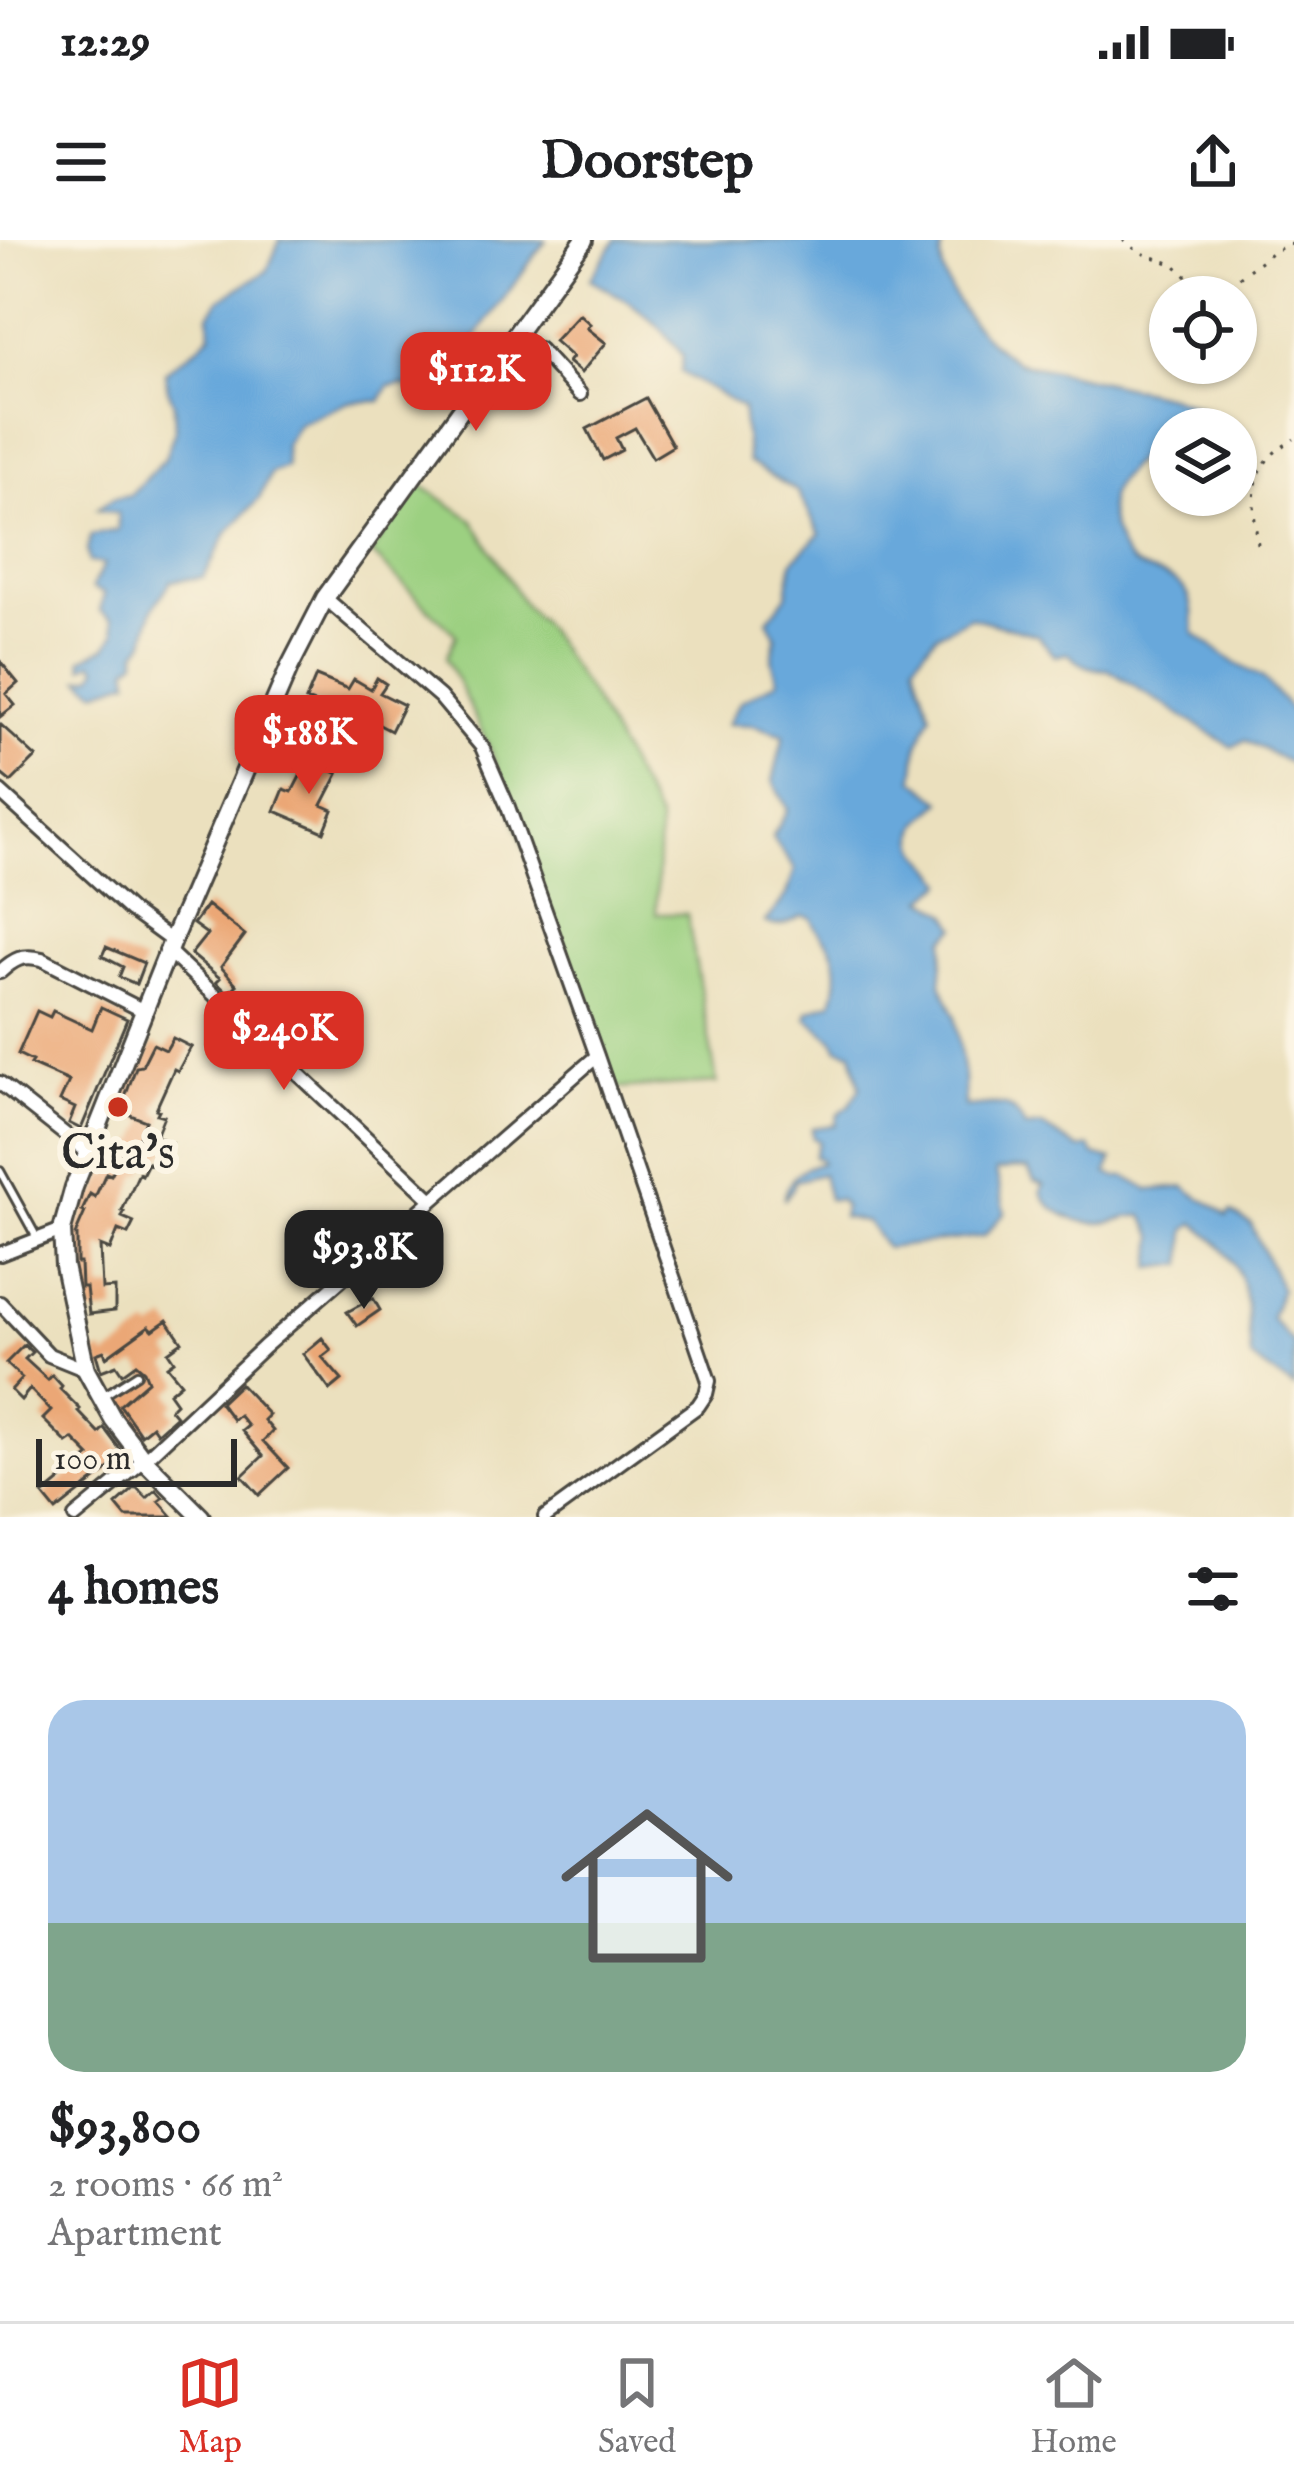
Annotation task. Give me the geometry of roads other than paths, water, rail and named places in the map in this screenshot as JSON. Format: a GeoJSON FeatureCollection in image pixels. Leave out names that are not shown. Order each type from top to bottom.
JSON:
{"type":"FeatureCollection","features":[{"type":"Feature","properties":{"kind":"main road"},"geometry":{"type":"LineString","coordinates":[[200,1517],[144,1460],[86,1370],[64,1266],[62,1229],[86,1151],[171,946],[290,666],[325,598],[584,240]]}},
{"type":"Feature","properties":{"kind":"street"},"geometry":{"type":"LineString","coordinates":[[507,346],[538,349],[580,394]]}},
{"type":"Feature","properties":{"kind":"street"},"geometry":{"type":"LineString","coordinates":[[325,598],[440,698],[482,747],[508,807],[709,1381],[698,1406],[544,1517]]}},
{"type":"Feature","properties":{"kind":"street"},"geometry":{"type":"LineString","coordinates":[[0,792],[171,946],[432,1200]]}},
{"type":"Feature","properties":{"kind":"street"},"geometry":{"type":"LineString","coordinates":[[0,972],[28,955],[144,1011]]}},
{"type":"Feature","properties":{"kind":"street"},"geometry":{"type":"LineString","coordinates":[[75,1517],[597,1056]]}},
{"type":"Feature","properties":{"kind":"street"},"geometry":{"type":"LineString","coordinates":[[0,1082],[86,1151]]}},
{"type":"Feature","properties":{"kind":"street"},"geometry":{"type":"LineString","coordinates":[[0,1254],[62,1229]]}},
{"type":"Feature","properties":{"kind":"street"},"geometry":{"type":"LineString","coordinates":[[0,1304],[49,1355],[86,1370]]}},
{"type":"Feature","properties":{"kind":"lane"},"geometry":{"type":"LineString","coordinates":[[0,1172],[39,1241]]}},
{"type":"Feature","properties":{"kind":"lane"},"geometry":{"type":"LineString","coordinates":[[100,1398],[137,1374]]}},
{"type":"Feature","properties":{"kind":"water"},"geometry":{"type":"Polygon","coordinates":[[[280,240],[546,240],[447,377],[423,398],[404,385],[389,386],[380,401],[349,402],[299,423],[285,444],[286,467],[271,473],[259,499],[227,533],[204,577],[171,581],[152,610],[137,660],[128,667],[130,680],[96,691],[81,679],[93,676],[98,668],[93,662],[83,667],[82,659],[106,647],[115,634],[112,619],[100,611],[104,594],[92,588],[104,564],[89,562],[87,550],[91,535],[118,530],[118,513],[97,509],[113,498],[130,495],[165,458],[175,430],[165,372],[211,334],[209,315],[220,299],[267,271],[280,240]]]}},
{"type":"Feature","properties":{"kind":"water"},"geometry":{"type":"Polygon","coordinates":[[[616,240],[944,240],[941,256],[951,292],[989,341],[1017,362],[1169,396],[1202,408],[1149,408],[1149,448],[1118,480],[1110,497],[1111,521],[1130,562],[1184,589],[1195,634],[1263,678],[1294,714],[1294,765],[1245,740],[1232,747],[1109,670],[1087,666],[1068,653],[1055,656],[1037,635],[970,617],[936,635],[914,662],[931,715],[918,744],[914,779],[942,801],[920,823],[916,841],[945,883],[925,899],[947,913],[957,927],[945,939],[941,984],[955,1016],[965,1107],[1008,1107],[1025,1128],[1042,1126],[1079,1149],[1090,1147],[1094,1155],[1112,1160],[1107,1173],[1115,1177],[1126,1177],[1149,1190],[1186,1187],[1227,1216],[1231,1212],[1251,1224],[1281,1289],[1271,1318],[1294,1344],[1294,1388],[1251,1358],[1245,1297],[1236,1267],[1195,1223],[1186,1230],[1184,1264],[1152,1268],[1155,1237],[1143,1216],[1102,1223],[1066,1216],[1045,1199],[1044,1185],[1034,1181],[1028,1169],[996,1171],[1005,1212],[984,1236],[886,1248],[867,1222],[842,1217],[844,1206],[828,1199],[822,1174],[795,1181],[784,1200],[796,1175],[821,1163],[814,1157],[819,1141],[813,1138],[812,1128],[836,1125],[838,1114],[850,1105],[860,1087],[852,1052],[837,1048],[807,1018],[808,1011],[832,1002],[837,971],[832,949],[811,918],[802,916],[780,925],[765,922],[787,895],[795,869],[772,838],[788,810],[773,781],[784,735],[753,725],[727,724],[741,701],[778,681],[772,660],[776,636],[768,620],[787,595],[792,562],[820,534],[798,492],[748,462],[742,408],[681,372],[683,356],[663,331],[630,303],[590,279],[616,240]]]}},
{"type":"Feature","properties":{"kind":"place","name":"Cita's"},"geometry":{"type":"Point","coordinates":[118,1107]}}]}
